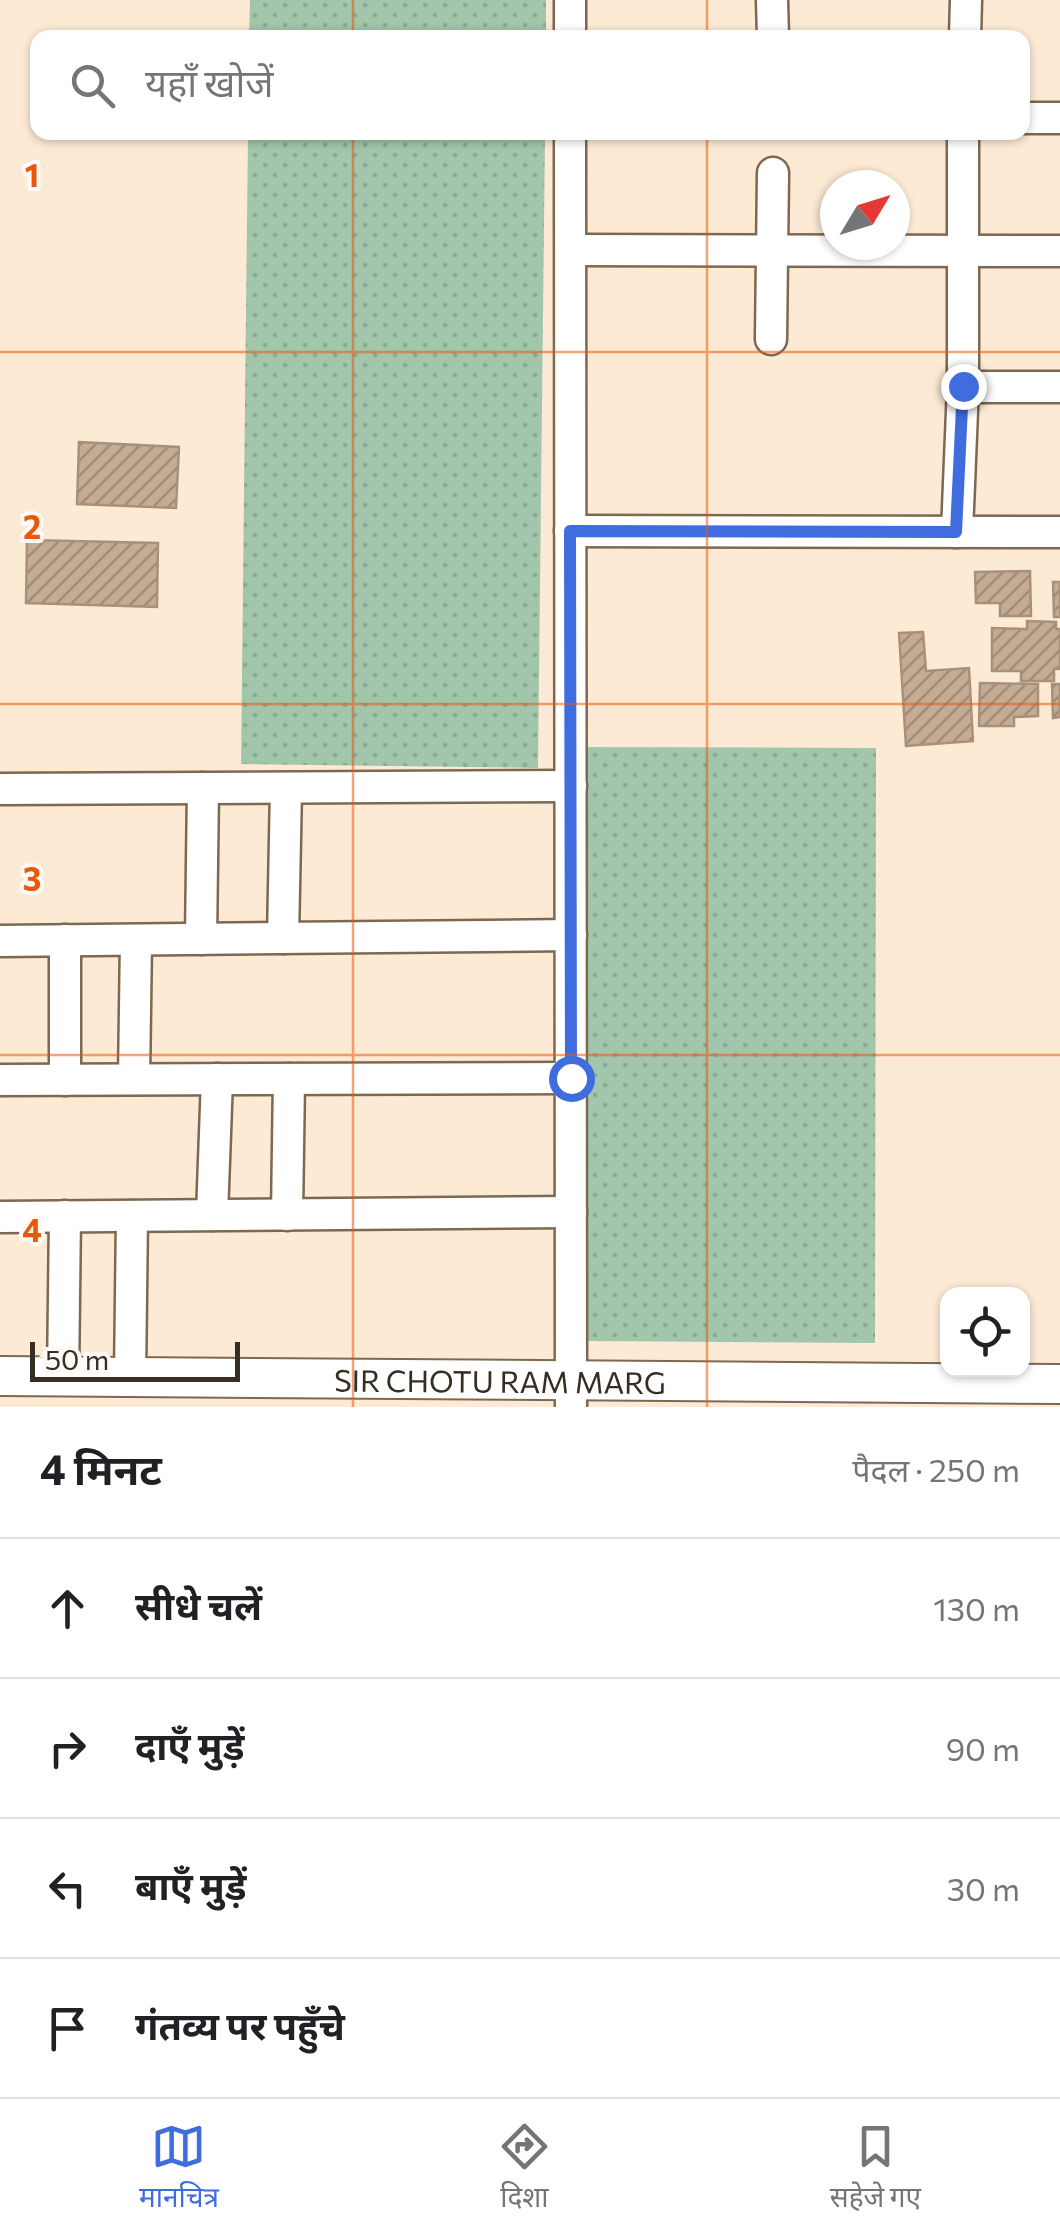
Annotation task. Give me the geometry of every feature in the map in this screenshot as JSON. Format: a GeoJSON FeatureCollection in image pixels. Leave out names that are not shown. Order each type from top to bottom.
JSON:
{"type":"FeatureCollection","features":[{"type":"Feature","properties":{"kind":"street"},"geometry":{"type":"LineString","coordinates":[[570,0],[570,30]]}},
{"type":"Feature","properties":{"kind":"street"},"geometry":{"type":"LineString","coordinates":[[772,0],[772,30]]}},
{"type":"Feature","properties":{"kind":"street"},"geometry":{"type":"LineString","coordinates":[[965,30],[966,0]]}},
{"type":"Feature","properties":{"kind":"street"},"geometry":{"type":"LineString","coordinates":[[1030,118],[1060,118]]}},
{"type":"Feature","properties":{"kind":"street"},"geometry":{"type":"LineString","coordinates":[[570,140],[571,1394]]}},
{"type":"Feature","properties":{"kind":"street"},"geometry":{"type":"LineString","coordinates":[[956,532],[963,386],[964,140]]}},
{"type":"Feature","properties":{"kind":"street"},"geometry":{"type":"LineString","coordinates":[[771,338],[773,174]]}},
{"type":"Feature","properties":{"kind":"street"},"geometry":{"type":"LineString","coordinates":[[571,250],[1060,251]]}},
{"type":"Feature","properties":{"kind":"street"},"geometry":{"type":"LineString","coordinates":[[963,386],[1060,387]]}},
{"type":"Feature","properties":{"kind":"street"},"geometry":{"type":"LineString","coordinates":[[570,531],[1060,532]]}},
{"type":"Feature","properties":{"kind":"street"},"geometry":{"type":"LineString","coordinates":[[0,789],[571,786]]}},
{"type":"Feature","properties":{"kind":"street"},"geometry":{"type":"LineString","coordinates":[[201,939],[202,788]]}},
{"type":"Feature","properties":{"kind":"street"},"geometry":{"type":"LineString","coordinates":[[283,938],[286,788]]}},
{"type":"Feature","properties":{"kind":"street"},"geometry":{"type":"LineString","coordinates":[[0,941],[571,936]]}},
{"type":"Feature","properties":{"kind":"street"},"geometry":{"type":"LineString","coordinates":[[65,940],[65,1080]]}},
{"type":"Feature","properties":{"kind":"street"},"geometry":{"type":"LineString","coordinates":[[134,1079],[136,940]]}},
{"type":"Feature","properties":{"kind":"street"},"geometry":{"type":"LineString","coordinates":[[0,1080],[571,1078]]}},
{"type":"Feature","properties":{"kind":"street"},"geometry":{"type":"LineString","coordinates":[[212,1215],[217,1079]]}},
{"type":"Feature","properties":{"kind":"street"},"geometry":{"type":"LineString","coordinates":[[287,1214],[289,1079]]}},
{"type":"Feature","properties":{"kind":"street"},"geometry":{"type":"LineString","coordinates":[[0,1217],[571,1212]]}},
{"type":"Feature","properties":{"kind":"street"},"geometry":{"type":"LineString","coordinates":[[63,1377],[65,1216]]}},
{"type":"Feature","properties":{"kind":"street"},"geometry":{"type":"LineString","coordinates":[[130,1377],[132,1216]]}},
{"type":"Feature","properties":{"kind":"street","name":"SIR CHOTU RAM MARG"},"geometry":{"type":"LineString","coordinates":[[0,1376],[130,1377],[571,1394],[906,1395],[1060,1384]]}},
{"type":"Feature","properties":{"kind":"green space"},"geometry":{"type":"Polygon","coordinates":[[[250,0],[546,0],[546,30],[249,30],[250,0]]]}},
{"type":"Feature","properties":{"kind":"green space"},"geometry":{"type":"Polygon","coordinates":[[[248,140],[545,140],[538,768],[241,764],[248,140]]]}},
{"type":"Feature","properties":{"kind":"green space"},"geometry":{"type":"Polygon","coordinates":[[[585,747],[876,748],[875,1343],[585,1341],[585,747]]]}},
{"type":"Feature","properties":{"kind":"building"},"geometry":{"type":"Polygon","coordinates":[[[79,442],[179,447],[176,508],[77,504],[79,442]]]}},
{"type":"Feature","properties":{"kind":"building"},"geometry":{"type":"Polygon","coordinates":[[[27,540],[158,543],[157,607],[26,603],[27,540]]]}},
{"type":"Feature","properties":{"kind":"building"},"geometry":{"type":"Polygon","coordinates":[[[1030,571],[1031,616],[1000,616],[1000,603],[976,603],[975,572],[1030,571]]]}},
{"type":"Feature","properties":{"kind":"building"},"geometry":{"type":"Polygon","coordinates":[[[1053,582],[1060,582],[1060,617],[1054,617],[1053,582]]]}},
{"type":"Feature","properties":{"kind":"building"},"geometry":{"type":"Polygon","coordinates":[[[1027,621],[1056,622],[1056,629],[1060,629],[1060,669],[1054,669],[1054,681],[1021,681],[1021,671],[992,671],[992,628],[1027,629],[1027,621]]]}},
{"type":"Feature","properties":{"kind":"building"},"geometry":{"type":"Polygon","coordinates":[[[923,632],[926,671],[969,668],[973,741],[906,746],[899,633],[923,632]]]}},
{"type":"Feature","properties":{"kind":"building"},"geometry":{"type":"Polygon","coordinates":[[[980,683],[1038,684],[1038,716],[1014,717],[1014,726],[979,726],[980,683]]]}},
{"type":"Feature","properties":{"kind":"building"},"geometry":{"type":"Polygon","coordinates":[[[1052,684],[1060,684],[1060,717],[1053,718],[1052,684]]]}},
{"type":"Feature","properties":{"kind":"route"},"geometry":{"type":"LineString","coordinates":[[571,1078],[570,531],[956,532],[963,386]]}}]}
